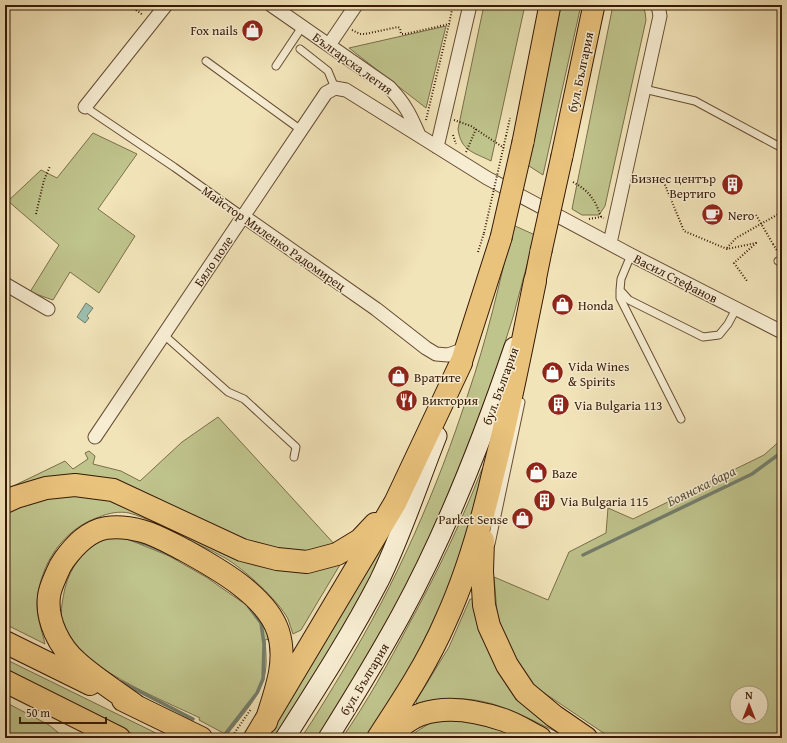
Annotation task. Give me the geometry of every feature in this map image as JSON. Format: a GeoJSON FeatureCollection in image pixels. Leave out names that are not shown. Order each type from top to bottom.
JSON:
{"type":"FeatureCollection","features":[{"type":"Feature","properties":{"kind":"highway"},"geometry":{"type":"LineString","coordinates":[[378,738],[432,650],[464,577],[484,510],[511,404],[539,270]]}},
{"type":"Feature","properties":{"kind":"highway"},"geometry":{"type":"LineString","coordinates":[[260,730],[395,503],[463,356]]}},
{"type":"Feature","properties":{"kind":"highway"},"geometry":{"type":"LineString","coordinates":[[5,502],[46,488],[75,485],[113,490],[242,550],[277,559],[307,562],[337,554],[360,540],[395,503]]}},
{"type":"Feature","properties":{"kind":"highway"},"geometry":{"type":"LineString","coordinates":[[484,510],[483,582],[484,605],[489,626],[507,665],[525,692],[554,716],[586,738]]}},
{"type":"Feature","properties":{"kind":"highway"},"geometry":{"type":"LineString","coordinates":[[136,706],[77,662],[59,641],[49,610],[49,596],[52,583],[61,564],[76,544],[94,532],[105,528],[128,528],[160,538],[199,558],[229,577],[265,607],[273,618],[278,631],[282,658],[281,672],[260,730]]}},
{"type":"Feature","properties":{"kind":"highway"},"geometry":{"type":"LineString","coordinates":[[5,642],[199,737]]}},
{"type":"Feature","properties":{"kind":"highway"},"geometry":{"type":"LineString","coordinates":[[5,681],[119,738]]}},
{"type":"Feature","properties":{"kind":"highway"},"geometry":{"type":"LineString","coordinates":[[387,738],[399,727],[414,718],[422,714],[442,710],[463,710],[505,720],[540,738]]}},
{"type":"Feature","properties":{"kind":"main road"},"geometry":{"type":"LineString","coordinates":[[286,738],[335,660],[379,579],[400,532],[437,436],[463,356],[492,236],[511,142],[550,5]]}},
{"type":"Feature","properties":{"kind":"main road","name":"бул. България"},"geometry":{"type":"LineString","coordinates":[[328,738],[365,680],[402,614],[438,542],[507,368],[539,270],[594,5]]}},
{"type":"Feature","properties":{"kind":"street"},"geometry":{"type":"LineString","coordinates":[[85,107],[166,5]]}},
{"type":"Feature","properties":{"kind":"street","name":"Българска легия"},"geometry":{"type":"LineString","coordinates":[[271,5],[389,87],[403,102],[422,130],[437,147],[493,174],[570,222]]}},
{"type":"Feature","properties":{"kind":"street"},"geometry":{"type":"LineString","coordinates":[[329,45],[356,5]]}},
{"type":"Feature","properties":{"kind":"street"},"geometry":{"type":"LineString","coordinates":[[437,147],[470,5]]}},
{"type":"Feature","properties":{"kind":"street"},"geometry":{"type":"LineString","coordinates":[[610,243],[660,16],[658,5]]}},
{"type":"Feature","properties":{"kind":"street","name":"Българска легия"},"geometry":{"type":"LineString","coordinates":[[335,88],[346,90],[422,130]]}},
{"type":"Feature","properties":{"kind":"street","name":"Бяло поле"},"geometry":{"type":"LineString","coordinates":[[95,437],[326,93],[335,88]]}},
{"type":"Feature","properties":{"kind":"street","name":"Майстор Миленко Радомирец"},"geometry":{"type":"LineString","coordinates":[[243,216],[376,309],[426,348],[436,354],[463,356]]}},
{"type":"Feature","properties":{"kind":"street","name":"Васил Стефанов"},"geometry":{"type":"LineString","coordinates":[[570,222],[782,332]]}},
{"type":"Feature","properties":{"kind":"street"},"geometry":{"type":"LineString","coordinates":[[5,284],[48,308]]}},
{"type":"Feature","properties":{"kind":"lane"},"geometry":{"type":"LineString","coordinates":[[276,66],[302,27]]}},
{"type":"Feature","properties":{"kind":"lane"},"geometry":{"type":"LineString","coordinates":[[300,49],[328,70],[335,88]]}},
{"type":"Feature","properties":{"kind":"lane"},"geometry":{"type":"LineString","coordinates":[[206,61],[301,130]]}},
{"type":"Feature","properties":{"kind":"lane"},"geometry":{"type":"LineString","coordinates":[[644,89],[695,101],[782,148]]}},
{"type":"Feature","properties":{"kind":"lane","name":"Майстор Миленко Радомирец"},"geometry":{"type":"LineString","coordinates":[[85,107],[243,216]]}},
{"type":"Feature","properties":{"kind":"lane"},"geometry":{"type":"LineString","coordinates":[[631,255],[621,279],[620,298],[681,419]]}},
{"type":"Feature","properties":{"kind":"lane"},"geometry":{"type":"LineString","coordinates":[[620,290],[629,300],[703,337],[719,335],[728,324],[736,309]]}},
{"type":"Feature","properties":{"kind":"lane"},"geometry":{"type":"LineString","coordinates":[[164,335],[228,392],[244,399],[296,447],[294,457]]}},
{"type":"Feature","properties":{"kind":"lane"},"geometry":{"type":"LineString","coordinates":[[483,582],[523,394]]}},
{"type":"Feature","properties":{"kind":"path"},"geometry":{"type":"LineString","coordinates":[[422,130],[453,5]]}},
{"type":"Feature","properties":{"kind":"path"},"geometry":{"type":"LineString","coordinates":[[136,10],[141,14]]}},
{"type":"Feature","properties":{"kind":"path"},"geometry":{"type":"LineString","coordinates":[[343,24],[360,34],[398,27],[400,28],[401,34],[405,34],[448,24]]}},
{"type":"Feature","properties":{"kind":"path"},"geometry":{"type":"LineString","coordinates":[[452,127],[453,119],[476,130],[511,142],[492,236]]}},
{"type":"Feature","properties":{"kind":"path"},"geometry":{"type":"LineString","coordinates":[[468,156],[464,153],[476,130]]}},
{"type":"Feature","properties":{"kind":"path"},"geometry":{"type":"LineString","coordinates":[[453,132],[455,142],[460,149]]}},
{"type":"Feature","properties":{"kind":"path"},"geometry":{"type":"LineString","coordinates":[[36,214],[44,180],[50,166]]}},
{"type":"Feature","properties":{"kind":"path"},"geometry":{"type":"LineString","coordinates":[[644,180],[663,180],[684,231],[726,249],[756,243],[734,263],[747,282]]}},
{"type":"Feature","properties":{"kind":"path"},"geometry":{"type":"LineString","coordinates":[[573,182],[584,188],[589,193],[599,209],[601,217]]}},
{"type":"Feature","properties":{"kind":"path"},"geometry":{"type":"LineString","coordinates":[[726,249],[736,238],[782,212]]}},
{"type":"Feature","properties":{"kind":"path"},"geometry":{"type":"LineString","coordinates":[[756,215],[773,244]]}},
{"type":"Feature","properties":{"kind":"path"},"geometry":{"type":"LineString","coordinates":[[588,219],[601,217],[615,222]]}},
{"type":"Feature","properties":{"kind":"green space"},"geometry":{"type":"Polygon","coordinates":[[[484,5],[525,5],[491,161],[469,150],[462,142],[458,129],[484,5]]]}},
{"type":"Feature","properties":{"kind":"green space"},"geometry":{"type":"Polygon","coordinates":[[[561,5],[581,5],[543,175],[526,164],[561,5]]]}},
{"type":"Feature","properties":{"kind":"green space"},"geometry":{"type":"Polygon","coordinates":[[[613,5],[642,5],[646,20],[605,206],[599,215],[582,215],[572,209],[613,5]]]}},
{"type":"Feature","properties":{"kind":"green space"},"geometry":{"type":"Polygon","coordinates":[[[446,26],[426,108],[349,48],[446,26]]]}},
{"type":"Feature","properties":{"kind":"green space"},"geometry":{"type":"Polygon","coordinates":[[[93,133],[137,154],[98,209],[135,236],[99,293],[70,272],[53,300],[30,292],[59,245],[8,201],[41,170],[57,178],[93,133]]]}},
{"type":"Feature","properties":{"kind":"green space"},"geometry":{"type":"Polygon","coordinates":[[[513,225],[535,235],[513,317],[495,374],[455,481],[406,588],[319,738],[301,738],[318,713],[381,603],[398,570],[429,501],[456,430],[475,373],[493,310],[513,225]]]}},
{"type":"Feature","properties":{"kind":"green space"},"geometry":{"type":"Polygon","coordinates":[[[218,417],[337,547],[308,553],[261,549],[133,492],[5,490],[65,461],[73,469],[88,459],[85,453],[89,451],[95,456],[93,464],[121,471],[140,481],[182,442],[218,417]]]}},
{"type":"Feature","properties":{"kind":"green space"},"geometry":{"type":"Polygon","coordinates":[[[782,439],[782,738],[613,738],[528,682],[506,647],[497,612],[494,577],[548,600],[569,552],[606,533],[608,508],[633,519],[764,455],[782,439]]]}},
{"type":"Feature","properties":{"kind":"green space"},"geometry":{"type":"Polygon","coordinates":[[[482,469],[485,474],[455,575],[422,648],[383,713],[365,738],[342,738],[377,683],[428,588],[448,549],[482,469]]]}},
{"type":"Feature","properties":{"kind":"green space"},"geometry":{"type":"Polygon","coordinates":[[[58,494],[105,495],[220,548],[344,558],[301,630],[293,634],[288,619],[277,603],[251,577],[233,563],[141,517],[122,512],[106,514],[86,523],[64,539],[48,562],[39,588],[37,602],[38,618],[45,644],[5,624],[5,514],[20,507],[58,494]]]}},
{"type":"Feature","properties":{"kind":"green space"},"geometry":{"type":"Polygon","coordinates":[[[106,538],[125,538],[169,556],[206,577],[242,602],[246,598],[274,638],[265,640],[266,668],[264,679],[259,690],[251,704],[227,735],[199,720],[200,718],[120,679],[82,652],[69,637],[62,621],[61,613],[65,588],[71,572],[80,558],[98,542],[106,538]]]}},
{"type":"Feature","properties":{"kind":"green space"},"geometry":{"type":"Polygon","coordinates":[[[384,542],[387,546],[356,609],[278,738],[261,738],[384,542]]]}},
{"type":"Feature","properties":{"kind":"green space"},"geometry":{"type":"Polygon","coordinates":[[[470,599],[477,599],[479,620],[570,738],[518,713],[490,703],[476,700],[450,699],[417,706],[416,701],[449,647],[470,599]]]}},
{"type":"Feature","properties":{"kind":"green space"},"geometry":{"type":"Polygon","coordinates":[[[5,659],[166,738],[141,738],[5,671],[5,659]]]}},
{"type":"Feature","properties":{"kind":"green space"},"geometry":{"type":"Polygon","coordinates":[[[5,702],[49,725],[65,738],[5,738],[5,702]]]}},
{"type":"Feature","properties":{"kind":"green space"},"geometry":{"type":"Polygon","coordinates":[[[469,717],[530,738],[406,738],[432,722],[469,717]]]}},
{"type":"Feature","properties":{"kind":"shaded area"},"geometry":{"type":"Polygon","coordinates":[[[86,303],[93,308],[87,316],[89,318],[85,323],[77,317],[86,303]]]}},
{"type":"Feature","properties":{"kind":"waterway","name":"Боянска бара"},"geometry":{"type":"LineString","coordinates":[[583,555],[752,474],[782,452]]}},
{"type":"Feature","properties":{"kind":"waterway"},"geometry":{"type":"LineString","coordinates":[[130,539],[169,554]]}},
{"type":"Feature","properties":{"kind":"waterway"},"geometry":{"type":"LineString","coordinates":[[222,738],[257,693],[263,679],[264,644],[261,623],[249,607]]}},
{"type":"Feature","properties":{"kind":"waterway"},"geometry":{"type":"LineString","coordinates":[[121,682],[193,719]]}},
{"type":"Feature","properties":{"kind":"place","name":"Fox nails"},"geometry":{"type":"Point","coordinates":[253,30]}},
{"type":"Feature","properties":{"kind":"place","name":"Бизнес център Вертиго"},"geometry":{"type":"Point","coordinates":[732,185]}},
{"type":"Feature","properties":{"kind":"place","name":"Nero"},"geometry":{"type":"Point","coordinates":[712,215]}},
{"type":"Feature","properties":{"kind":"place","name":"Honda"},"geometry":{"type":"Point","coordinates":[563,305]}},
{"type":"Feature","properties":{"kind":"place","name":"Vida Wines & Spirits"},"geometry":{"type":"Point","coordinates":[553,373]}},
{"type":"Feature","properties":{"kind":"place","name":"Вратите"},"geometry":{"type":"Point","coordinates":[399,377]}},
{"type":"Feature","properties":{"kind":"place","name":"Виктория"},"geometry":{"type":"Point","coordinates":[406,400]}},
{"type":"Feature","properties":{"kind":"place","name":"Via Bulgaria 113"},"geometry":{"type":"Point","coordinates":[558,405]}},
{"type":"Feature","properties":{"kind":"place","name":"Baze"},"geometry":{"type":"Point","coordinates":[536,473]}},
{"type":"Feature","properties":{"kind":"place","name":"Via Bulgaria 115"},"geometry":{"type":"Point","coordinates":[544,501]}},
{"type":"Feature","properties":{"kind":"place","name":"Parket Sense"},"geometry":{"type":"Point","coordinates":[523,519]}}]}
